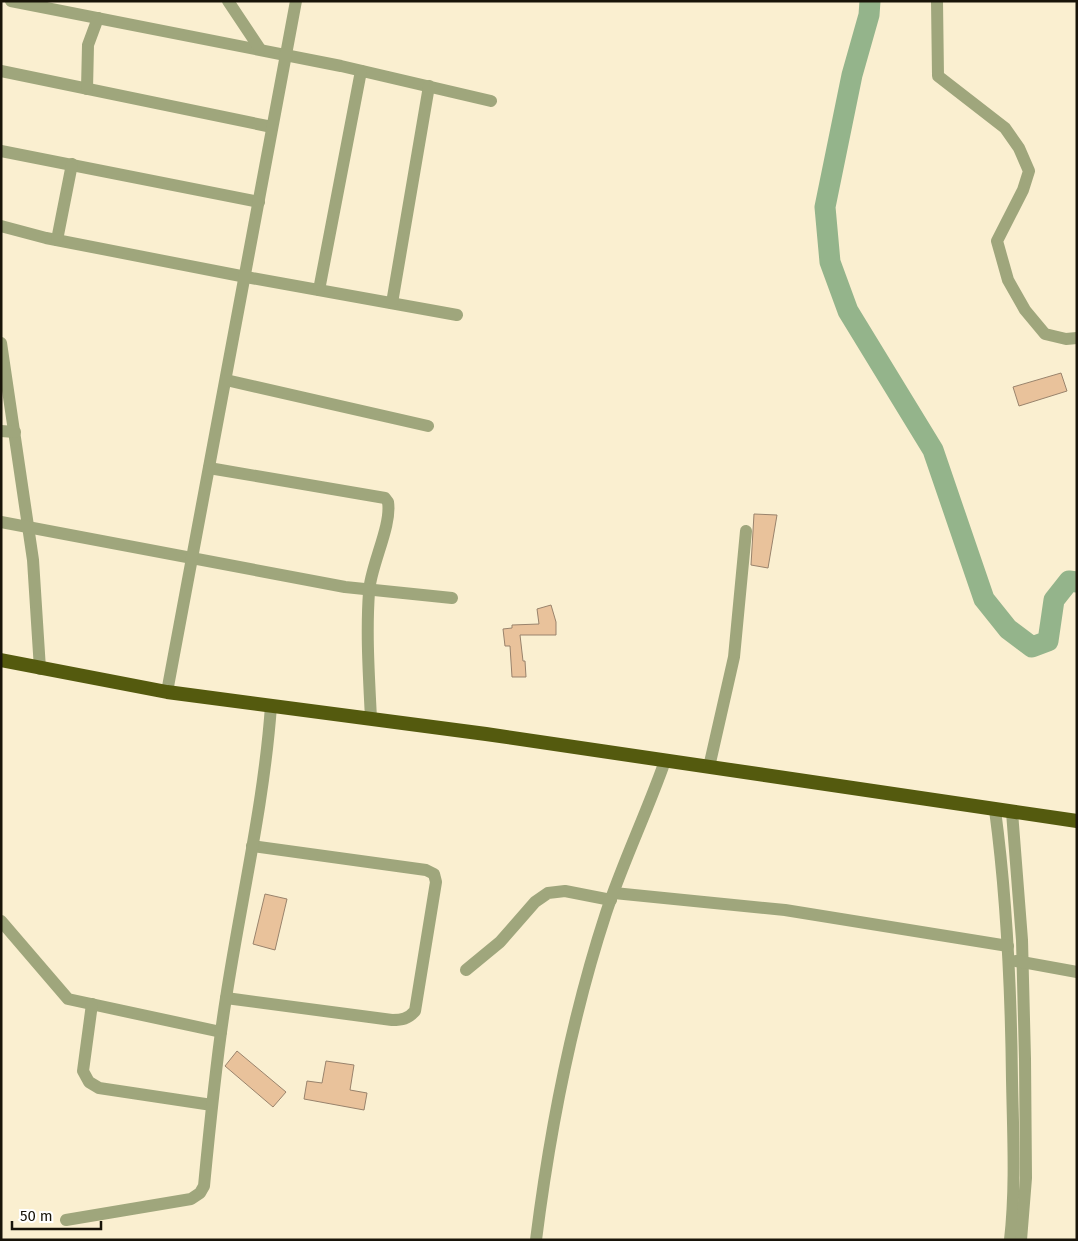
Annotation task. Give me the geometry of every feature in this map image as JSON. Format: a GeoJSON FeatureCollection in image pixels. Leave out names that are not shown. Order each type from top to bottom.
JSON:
{"type":"FeatureCollection","features":[{"type":"Feature","properties":{"kind":"highway"},"geometry":{"type":"LineString","coordinates":[[1,660],[167,692],[710,767],[1077,821]]}},
{"type":"Feature","properties":{"kind":"street"},"geometry":{"type":"LineString","coordinates":[[11,1],[286,54],[491,101]]}},
{"type":"Feature","properties":{"kind":"street"},"geometry":{"type":"LineString","coordinates":[[228,1],[260,50]]}},
{"type":"Feature","properties":{"kind":"street"},"geometry":{"type":"LineString","coordinates":[[167,692],[296,1]]}},
{"type":"Feature","properties":{"kind":"street"},"geometry":{"type":"LineString","coordinates":[[936,1],[938,76],[1005,128],[1019,148],[1029,171],[1023,190],[996,241],[1008,280],[1025,310],[1045,334],[1066,339],[1077,338]]}},
{"type":"Feature","properties":{"kind":"street"},"geometry":{"type":"LineString","coordinates":[[87,89],[88,45],[98,18]]}},
{"type":"Feature","properties":{"kind":"street"},"geometry":{"type":"LineString","coordinates":[[1,71],[272,127]]}},
{"type":"Feature","properties":{"kind":"street"},"geometry":{"type":"LineString","coordinates":[[319,290],[361,71]]}},
{"type":"Feature","properties":{"kind":"street"},"geometry":{"type":"LineString","coordinates":[[392,303],[429,86]]}},
{"type":"Feature","properties":{"kind":"street"},"geometry":{"type":"LineString","coordinates":[[1,151],[259,202]]}},
{"type":"Feature","properties":{"kind":"street"},"geometry":{"type":"LineString","coordinates":[[57,240],[72,164]]}},
{"type":"Feature","properties":{"kind":"street"},"geometry":{"type":"LineString","coordinates":[[1,226],[57,240],[246,277],[457,315]]}},
{"type":"Feature","properties":{"kind":"street"},"geometry":{"type":"LineString","coordinates":[[1,343],[29,528],[40,669]]}},
{"type":"Feature","properties":{"kind":"street"},"geometry":{"type":"LineString","coordinates":[[226,380],[428,426]]}},
{"type":"Feature","properties":{"kind":"street"},"geometry":{"type":"LineString","coordinates":[[1,430],[15,432]]}},
{"type":"Feature","properties":{"kind":"street"},"geometry":{"type":"LineString","coordinates":[[209,468],[385,498],[389,506],[369,590],[368,663],[371,719]]}},
{"type":"Feature","properties":{"kind":"street"},"geometry":{"type":"LineString","coordinates":[[1,522],[346,587],[452,598]]}},
{"type":"Feature","properties":{"kind":"street"},"geometry":{"type":"LineString","coordinates":[[710,767],[734,657],[746,531]]}},
{"type":"Feature","properties":{"kind":"street"},"geometry":{"type":"LineString","coordinates":[[66,1220],[171,1203],[191,1198],[200,1193],[204,1186],[221,1032],[267,753],[271,706]]}},
{"type":"Feature","properties":{"kind":"street"},"geometry":{"type":"LineString","coordinates":[[536,1240],[546,1164],[572,1031],[613,896],[665,761]]}},
{"type":"Feature","properties":{"kind":"street"},"geometry":{"type":"LineString","coordinates":[[995,810],[1008,946],[1019,1117]]}},
{"type":"Feature","properties":{"kind":"street"},"geometry":{"type":"LineString","coordinates":[[1012,812],[1023,962],[1019,1117],[1014,1182],[1016,1237]]}},
{"type":"Feature","properties":{"kind":"street"},"geometry":{"type":"LineString","coordinates":[[226,998],[392,1020],[410,1017],[415,1011],[436,882],[434,874],[426,870],[252,846]]}},
{"type":"Feature","properties":{"kind":"street"},"geometry":{"type":"LineString","coordinates":[[466,970],[500,942],[535,902],[548,893],[565,891],[785,910],[1008,946]]}},
{"type":"Feature","properties":{"kind":"street"},"geometry":{"type":"LineString","coordinates":[[1,921],[68,999],[221,1032]]}},
{"type":"Feature","properties":{"kind":"street"},"geometry":{"type":"LineString","coordinates":[[1009,959],[1077,972]]}},
{"type":"Feature","properties":{"kind":"street"},"geometry":{"type":"LineString","coordinates":[[92,1004],[83,1071],[89,1082],[99,1088],[212,1105]]}},
{"type":"Feature","properties":{"kind":"building"},"geometry":{"type":"Polygon","coordinates":[[[1061,373],[1067,391],[1019,406],[1013,387],[1061,373]]]}},
{"type":"Feature","properties":{"kind":"building"},"geometry":{"type":"Polygon","coordinates":[[[754,514],[777,515],[768,568],[751,565],[754,514]]]}},
{"type":"Feature","properties":{"kind":"building"},"geometry":{"type":"Polygon","coordinates":[[[551,605],[556,622],[556,635],[520,635],[526,677],[512,677],[510,646],[505,646],[503,629],[512,628],[512,625],[539,624],[537,609],[551,605]]]}},
{"type":"Feature","properties":{"kind":"building"},"geometry":{"type":"Polygon","coordinates":[[[265,894],[287,899],[275,950],[253,944],[265,894]]]}},
{"type":"Feature","properties":{"kind":"building"},"geometry":{"type":"Polygon","coordinates":[[[237,1051],[286,1092],[273,1107],[225,1066],[237,1051]]]}},
{"type":"Feature","properties":{"kind":"building"},"geometry":{"type":"Polygon","coordinates":[[[326,1061],[354,1065],[350,1090],[367,1093],[364,1110],[304,1099],[307,1081],[322,1083],[326,1061]]]}},
{"type":"Feature","properties":{"kind":"waterway"},"geometry":{"type":"LineString","coordinates":[[870,1],[869,15],[852,75],[825,207],[830,262],[848,311],[933,450],[984,599],[1008,629],[1032,647],[1048,641],[1054,600],[1069,581],[1077,582]]}}]}
